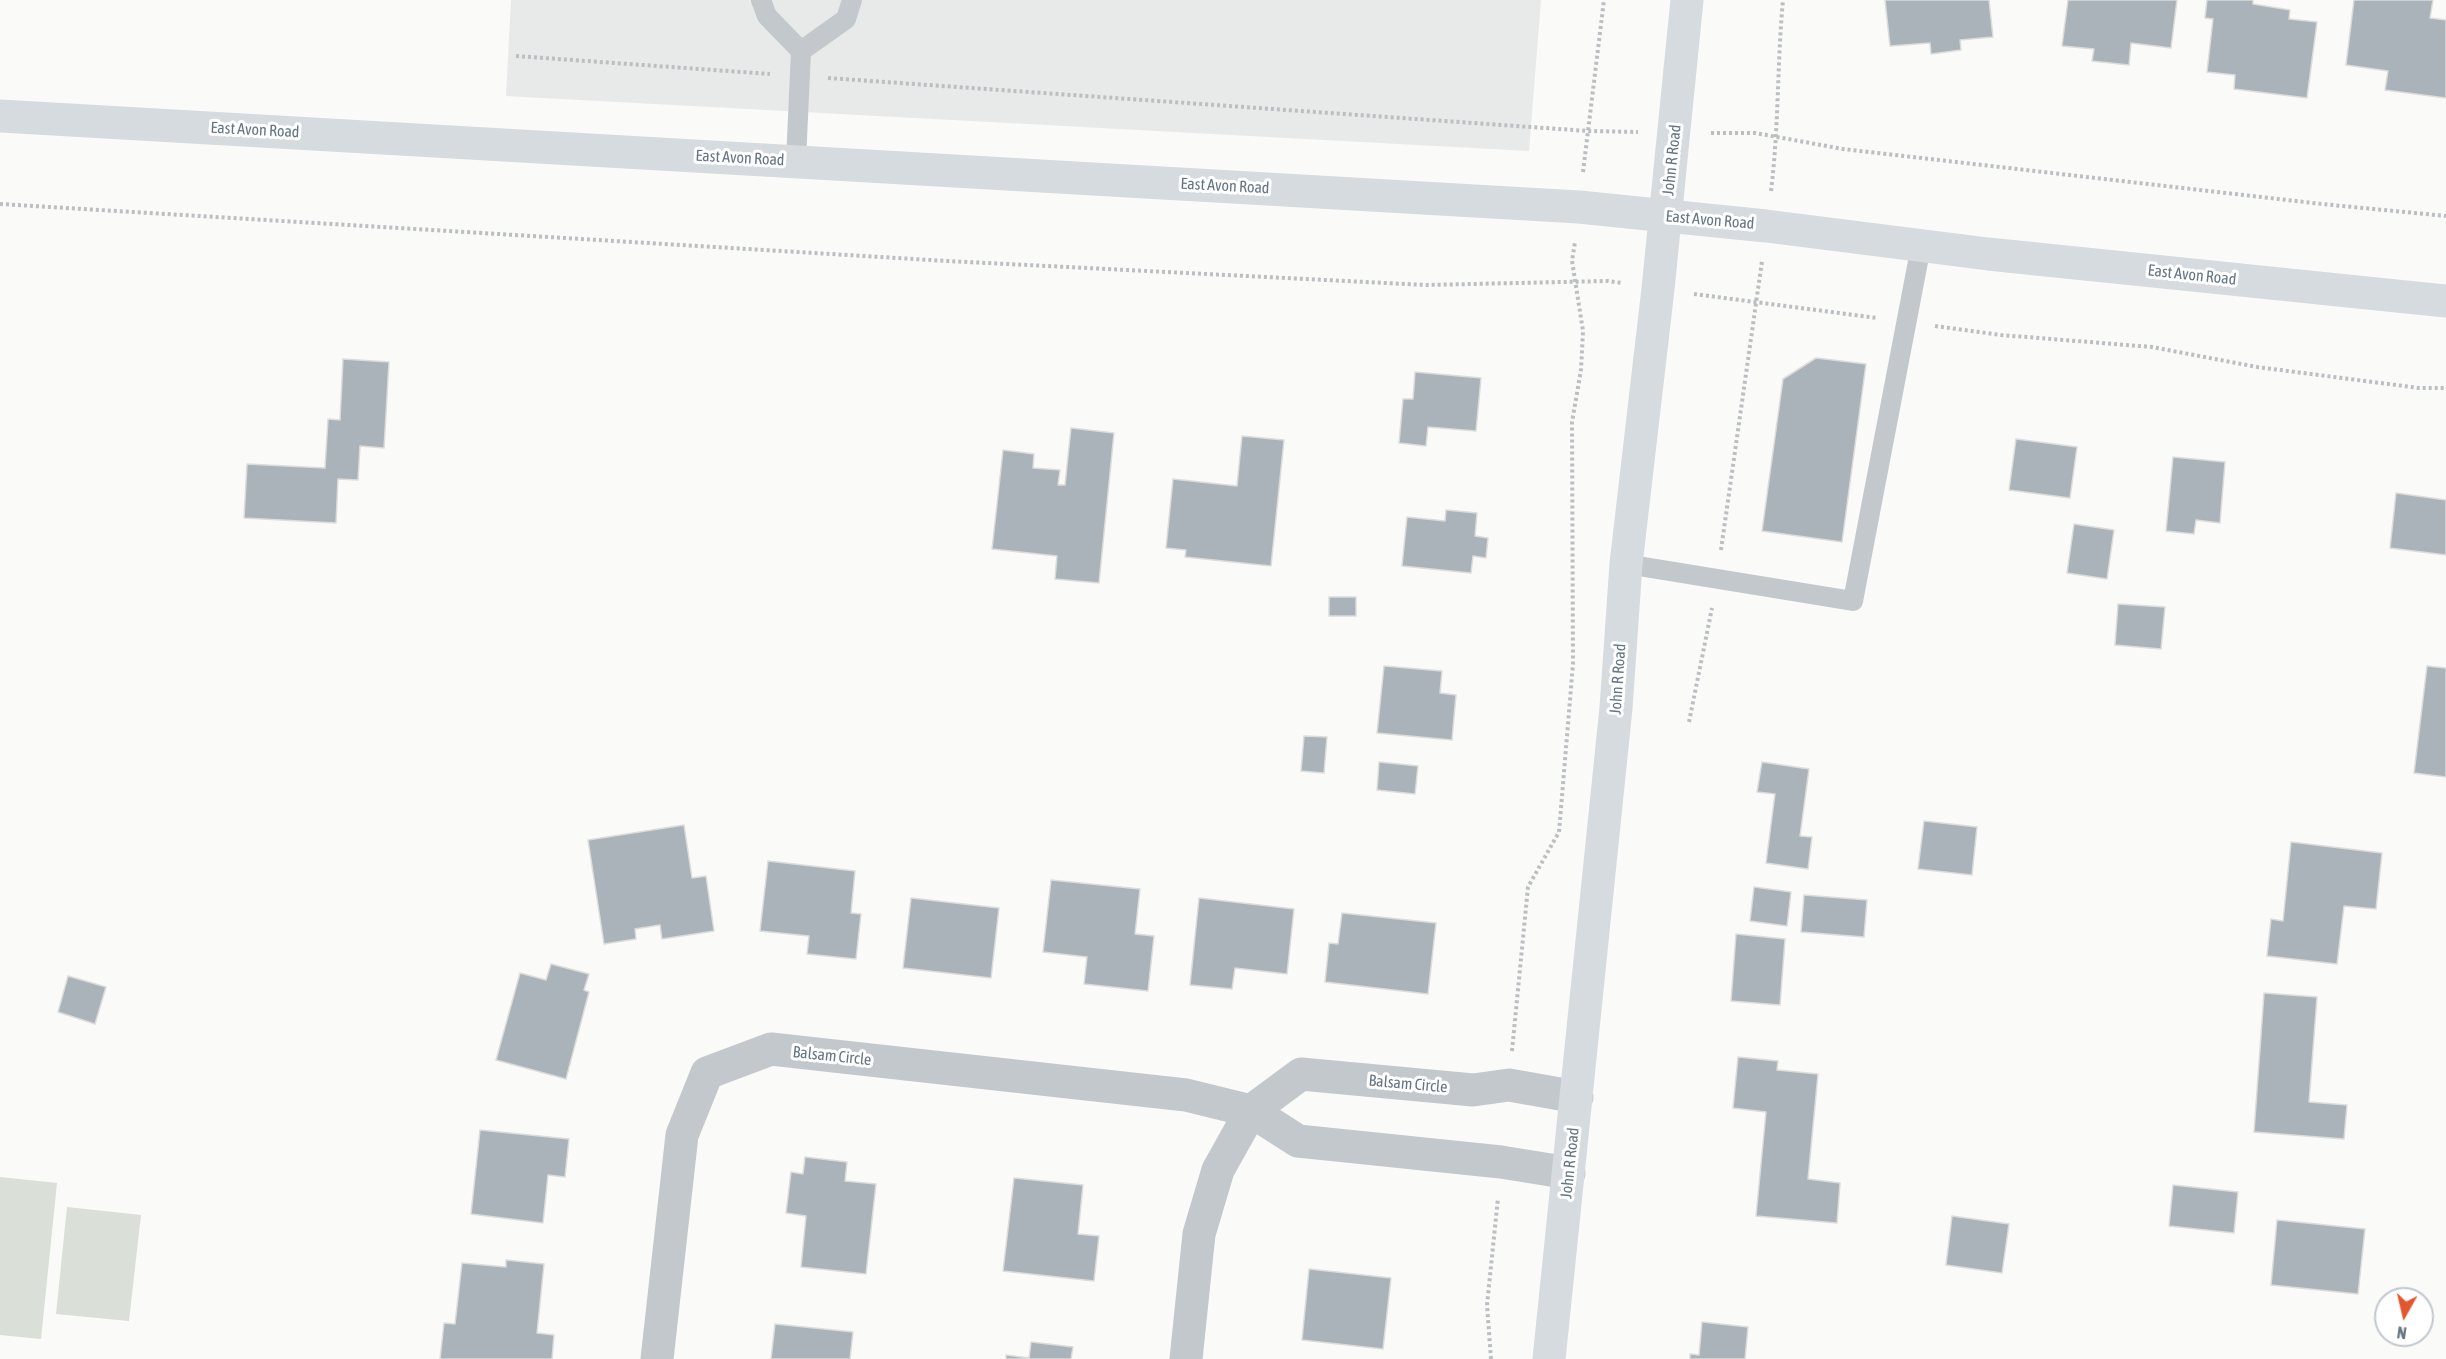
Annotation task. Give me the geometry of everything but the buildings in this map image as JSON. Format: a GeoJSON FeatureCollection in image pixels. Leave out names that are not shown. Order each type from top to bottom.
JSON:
{"type":"FeatureCollection","features":[{"type":"Feature","properties":{"kind":"main road","name":"John R Road"},"geometry":{"type":"LineString","coordinates":[[1549,1359],[1616,708],[1626,564],[1666,216],[1687,0]]}},
{"type":"Feature","properties":{"kind":"main road","name":"East Avon Road"},"geometry":{"type":"LineString","coordinates":[[0,116],[1567,207],[1766,226],[1921,246],[2446,301]]}},
{"type":"Feature","properties":{"kind":"street","name":"Balsam Circle"},"geometry":{"type":"LineString","coordinates":[[657,1359],[682,1135],[707,1072],[771,1049],[1186,1095],[1251,1111],[1298,1141],[1501,1162],[1569,1173]]}},
{"type":"Feature","properties":{"kind":"street","name":"Balsam Circle"},"geometry":{"type":"LineString","coordinates":[[1186,1359],[1199,1234],[1218,1170],[1251,1111],[1300,1074],[1473,1090],[1509,1085],[1577,1097]]}},
{"type":"Feature","properties":{"kind":"lane"},"geometry":{"type":"LineString","coordinates":[[761,0],[767,16],[801,51],[796,162]]}},
{"type":"Feature","properties":{"kind":"lane"},"geometry":{"type":"LineString","coordinates":[[801,51],[846,19],[852,0]]}},
{"type":"Feature","properties":{"kind":"lane"},"geometry":{"type":"LineString","coordinates":[[1626,564],[1853,601],[1921,246]]}},
{"type":"Feature","properties":{"kind":"path"},"geometry":{"type":"LineString","coordinates":[[516,56],[1587,131],[1604,0]]}},
{"type":"Feature","properties":{"kind":"path"},"geometry":{"type":"LineString","coordinates":[[1774,162],[1783,0]]}},
{"type":"Feature","properties":{"kind":"path"},"geometry":{"type":"LineString","coordinates":[[1741,134],[1755,133],[1873,153],[2446,216]]}},
{"type":"Feature","properties":{"kind":"path"},"geometry":{"type":"LineString","coordinates":[[0,204],[947,261],[1426,285],[1608,281]]}},
{"type":"Feature","properties":{"kind":"path"},"geometry":{"type":"LineString","coordinates":[[1509,1085],[1528,887],[1559,832],[1571,698],[1573,664],[1572,422],[1581,370],[1583,331],[1572,261]]}},
{"type":"Feature","properties":{"kind":"path"},"geometry":{"type":"LineString","coordinates":[[1689,722],[1717,579],[1759,285]]}},
{"type":"Feature","properties":{"kind":"path"},"geometry":{"type":"LineString","coordinates":[[1726,299],[2001,335],[2152,347],[2257,367],[2419,388],[2446,388]]}},
{"type":"Feature","properties":{"kind":"path"},"geometry":{"type":"LineString","coordinates":[[1491,1359],[1487,1305],[1501,1162]]}},
{"type":"Feature","properties":{"kind":"shaded area"},"geometry":{"type":"Polygon","coordinates":[[[511,0],[1541,0],[1529,151],[506,96],[511,0]]]}},
{"type":"Feature","properties":{"kind":"shaded area"},"geometry":{"type":"Polygon","coordinates":[[[0,1177],[57,1183],[41,1339],[0,1335],[0,1177]]]}},
{"type":"Feature","properties":{"kind":"shaded area"},"geometry":{"type":"Polygon","coordinates":[[[67,1207],[141,1215],[129,1321],[56,1314],[67,1207]]]}}]}
